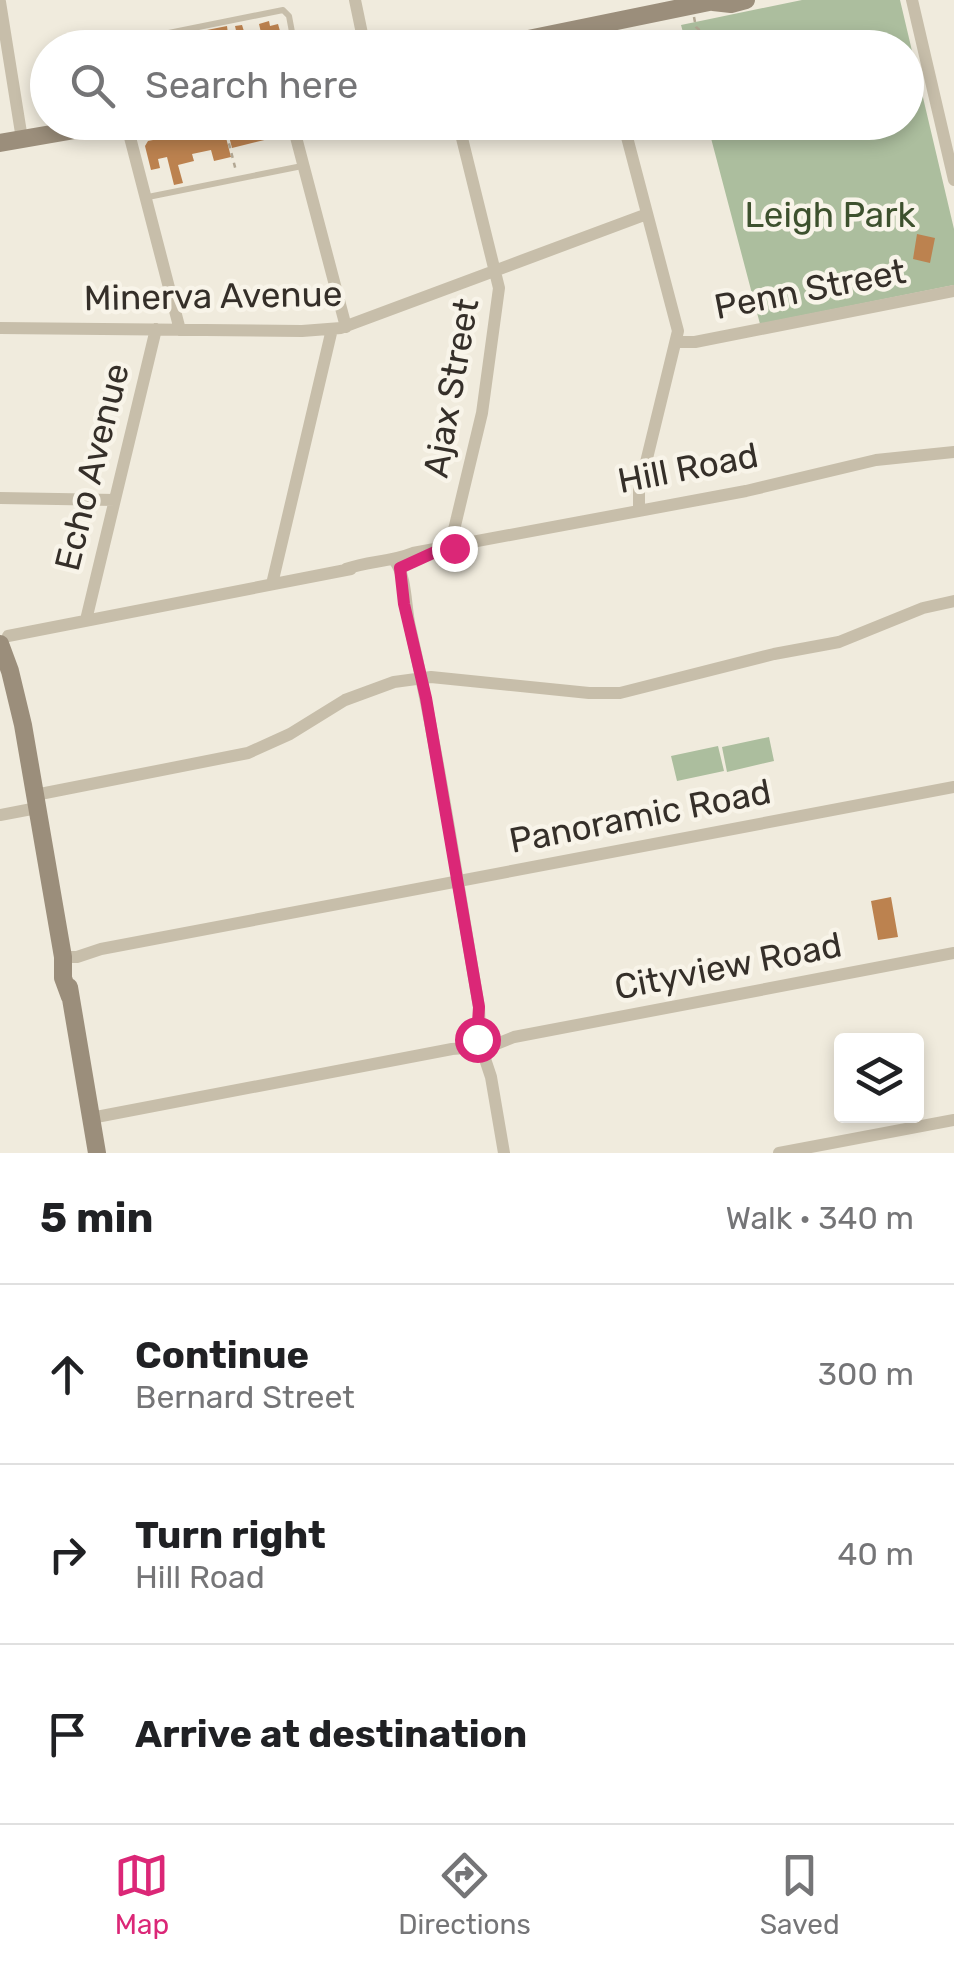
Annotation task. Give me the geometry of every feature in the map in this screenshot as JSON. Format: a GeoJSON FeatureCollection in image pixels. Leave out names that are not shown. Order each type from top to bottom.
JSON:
{"type":"FeatureCollection","features":[{"type":"Feature","properties":{"kind":"street"},"geometry":{"type":"LineString","coordinates":[[356,0],[362,30]]}},
{"type":"Feature","properties":{"kind":"street"},"geometry":{"type":"LineString","coordinates":[[573,30],[716,1],[735,4],[746,0]]}},
{"type":"Feature","properties":{"kind":"street"},"geometry":{"type":"LineString","coordinates":[[912,0],[919,30]]}},
{"type":"Feature","properties":{"kind":"street"},"geometry":{"type":"LineString","coordinates":[[0,2],[22,139]]}},
{"type":"Feature","properties":{"kind":"street"},"geometry":{"type":"LineString","coordinates":[[598,25],[599,30]]}},
{"type":"Feature","properties":{"kind":"street"},"geometry":{"type":"LineString","coordinates":[[924,51],[954,180]]}},
{"type":"Feature","properties":{"kind":"street"},"geometry":{"type":"LineString","coordinates":[[0,143],[30,137]]}},
{"type":"Feature","properties":{"kind":"street"},"geometry":{"type":"LineString","coordinates":[[129,140],[180,330]]}},
{"type":"Feature","properties":{"kind":"street"},"geometry":{"type":"LineString","coordinates":[[272,584],[339,328],[296,140]]}},
{"type":"Feature","properties":{"kind":"street","name":"Ajax Street"},"geometry":{"type":"LineString","coordinates":[[454,548],[453,534],[486,395],[499,297],[497,272],[463,140]]}},
{"type":"Feature","properties":{"kind":"street"},"geometry":{"type":"LineString","coordinates":[[628,140],[677,324],[640,491],[639,512]]}},
{"type":"Feature","properties":{"kind":"street","name":"Minerva Avenue"},"geometry":{"type":"LineString","coordinates":[[0,328],[339,328],[648,214]]}},
{"type":"Feature","properties":{"kind":"street","name":"Penn Street"},"geometry":{"type":"LineString","coordinates":[[676,342],[695,342],[954,290]]}},
{"type":"Feature","properties":{"kind":"street","name":"Echo Avenue"},"geometry":{"type":"LineString","coordinates":[[86,620],[156,330]]}},
{"type":"Feature","properties":{"kind":"street","name":"Hill Road"},"geometry":{"type":"LineString","coordinates":[[2,639],[346,570],[372,561],[396,565],[413,553],[639,512],[876,460],[954,452]]}},
{"type":"Feature","properties":{"kind":"street"},"geometry":{"type":"LineString","coordinates":[[0,498],[115,500]]}},
{"type":"Feature","properties":{"kind":"street"},"geometry":{"type":"LineString","coordinates":[[396,565],[422,678],[504,1153]]}},
{"type":"Feature","properties":{"kind":"street"},"geometry":{"type":"LineString","coordinates":[[0,815],[36,802],[248,754],[290,734],[329,708],[370,690],[422,678],[620,692],[839,642],[923,608],[954,601]]}},
{"type":"Feature","properties":{"kind":"street"},"geometry":{"type":"LineString","coordinates":[[2,639],[56,918],[67,956],[63,978],[70,998],[97,1153]]}},
{"type":"Feature","properties":{"kind":"street","name":"Panoramic Road"},"geometry":{"type":"LineString","coordinates":[[67,956],[954,786]]}},
{"type":"Feature","properties":{"kind":"street","name":"Cityview Road"},"geometry":{"type":"LineString","coordinates":[[90,1118],[954,953]]}},
{"type":"Feature","properties":{"kind":"street"},"geometry":{"type":"LineString","coordinates":[[779,1153],[954,1120]]}},
{"type":"Feature","properties":{"kind":"lane"},"geometry":{"type":"LineString","coordinates":[[187,30],[283,10],[289,16],[292,30]]}},
{"type":"Feature","properties":{"kind":"lane"},"geometry":{"type":"LineString","coordinates":[[146,198],[303,166]]}},
{"type":"Feature","properties":{"kind":"path"},"geometry":{"type":"LineString","coordinates":[[690,6],[699,30]]}},
{"type":"Feature","properties":{"kind":"path"},"geometry":{"type":"LineString","coordinates":[[228,140],[238,180]]}},
{"type":"Feature","properties":{"kind":"green space","name":"Leigh Park"},"geometry":{"type":"Polygon","coordinates":[[[802,0],[900,0],[907,30],[682,30],[681,25],[802,0]]]}},
{"type":"Feature","properties":{"kind":"green space","name":"Leigh Park"},"geometry":{"type":"Polygon","coordinates":[[[924,102],[954,229],[954,285],[760,324],[711,140],[924,140],[924,102]]]}},
{"type":"Feature","properties":{"kind":"green space"},"geometry":{"type":"Polygon","coordinates":[[[769,737],[774,761],[727,772],[722,747],[769,737]]]}},
{"type":"Feature","properties":{"kind":"green space"},"geometry":{"type":"Polygon","coordinates":[[[718,746],[724,771],[677,781],[671,756],[718,746]]]}},
{"type":"Feature","properties":{"kind":"building"},"geometry":{"type":"Polygon","coordinates":[[[269,21],[270,26],[278,24],[280,30],[260,30],[259,24],[269,21]]]}},
{"type":"Feature","properties":{"kind":"building"},"geometry":{"type":"Polygon","coordinates":[[[227,140],[231,157],[214,161],[211,150],[192,154],[194,161],[178,165],[183,183],[174,185],[167,157],[158,159],[160,168],[151,170],[145,146],[148,141],[227,140]]]}},
{"type":"Feature","properties":{"kind":"building"},"geometry":{"type":"Polygon","coordinates":[[[230,140],[265,140],[232,148],[230,140]]]}},
{"type":"Feature","properties":{"kind":"building"},"geometry":{"type":"Polygon","coordinates":[[[917,234],[935,238],[930,263],[913,259],[917,234]]]}},
{"type":"Feature","properties":{"kind":"building"},"geometry":{"type":"Polygon","coordinates":[[[891,897],[898,937],[878,940],[871,901],[891,897]]]}},
{"type":"Feature","properties":{"kind":"route"},"geometry":{"type":"LineString","coordinates":[[454,548],[400,568],[479,1007],[477,1039]]}}]}
